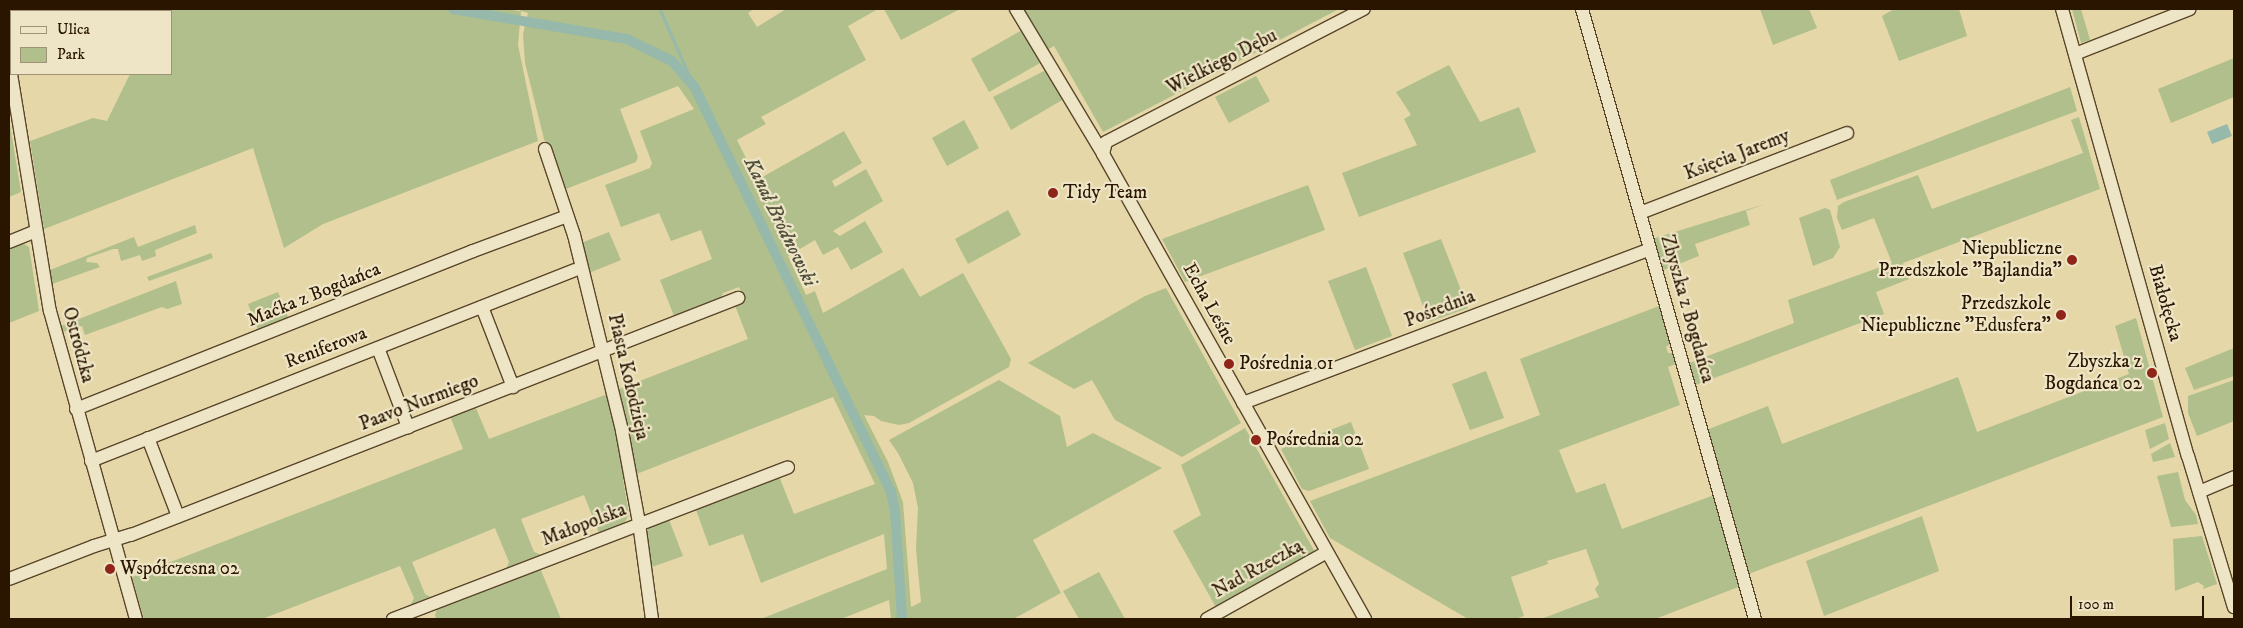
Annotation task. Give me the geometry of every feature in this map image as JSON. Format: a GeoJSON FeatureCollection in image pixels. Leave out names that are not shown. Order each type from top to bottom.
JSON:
{"type":"FeatureCollection","features":[{"type":"Feature","properties":{"kind":"street","name":"Echa Leśne"},"geometry":{"type":"LineString","coordinates":[[1016,9],[1103,154],[1365,619]]}},
{"type":"Feature","properties":{"kind":"street","name":"Wielkiego Dębu"},"geometry":{"type":"LineString","coordinates":[[1103,154],[1106,142],[1364,9]]}},
{"type":"Feature","properties":{"kind":"street","name":"Zbyszka z Bogdańca"},"geometry":{"type":"LineString","coordinates":[[1582,9],[1755,619]]}},
{"type":"Feature","properties":{"kind":"street","name":"Białołęcka"},"geometry":{"type":"LineString","coordinates":[[2062,9],[2199,492],[2234,607]]}},
{"type":"Feature","properties":{"kind":"street"},"geometry":{"type":"LineString","coordinates":[[2075,54],[2190,9]]}},
{"type":"Feature","properties":{"kind":"street","name":"Ostródzka"},"geometry":{"type":"LineString","coordinates":[[11,75],[50,311],[136,619]]}},
{"type":"Feature","properties":{"kind":"street","name":"Księcia Jaremy"},"geometry":{"type":"LineString","coordinates":[[1640,213],[1847,132]]}},
{"type":"Feature","properties":{"kind":"street","name":"Piasta Kołodzieja"},"geometry":{"type":"LineString","coordinates":[[545,149],[566,216],[574,235],[622,431],[639,523],[652,619]]}},
{"type":"Feature","properties":{"kind":"street","name":"Maćka z Bogdańca"},"geometry":{"type":"LineString","coordinates":[[76,409],[473,251],[566,216]]}},
{"type":"Feature","properties":{"kind":"street"},"geometry":{"type":"LineString","coordinates":[[9,242],[36,231]]}},
{"type":"Feature","properties":{"kind":"street","name":"Pośrednia"},"geometry":{"type":"LineString","coordinates":[[1244,403],[1650,249]]}},
{"type":"Feature","properties":{"kind":"street","name":"Reniferowa"},"geometry":{"type":"LineString","coordinates":[[91,461],[575,270]]}},
{"type":"Feature","properties":{"kind":"street","name":"Paavo Nurmiego"},"geometry":{"type":"LineString","coordinates":[[9,579],[114,541],[738,298]]}},
{"type":"Feature","properties":{"kind":"street"},"geometry":{"type":"LineString","coordinates":[[482,307],[513,387]]}},
{"type":"Feature","properties":{"kind":"street"},"geometry":{"type":"LineString","coordinates":[[378,348],[408,427]]}},
{"type":"Feature","properties":{"kind":"street"},"geometry":{"type":"LineString","coordinates":[[148,438],[178,516]]}},
{"type":"Feature","properties":{"kind":"street","name":"Małopolska"},"geometry":{"type":"LineString","coordinates":[[393,619],[788,467]]}},
{"type":"Feature","properties":{"kind":"street"},"geometry":{"type":"LineString","coordinates":[[2199,492],[2234,477]]}},
{"type":"Feature","properties":{"kind":"street","name":"Nad Rzeczką"},"geometry":{"type":"LineString","coordinates":[[1207,619],[1327,552]]}},
{"type":"Feature","properties":{"kind":"green space"},"geometry":{"type":"Polygon","coordinates":[[[506,9],[520,11],[521,9],[754,9],[748,13],[757,27],[786,9],[878,9],[848,26],[866,60],[761,117],[766,124],[737,140],[757,180],[844,131],[862,163],[832,181],[835,187],[866,169],[883,201],[833,231],[840,236],[865,221],[883,252],[851,270],[838,247],[823,255],[815,240],[788,256],[806,295],[815,291],[823,313],[903,268],[920,297],[963,273],[1011,359],[1009,367],[909,423],[899,425],[881,421],[874,416],[864,415],[888,462],[903,502],[911,607],[921,602],[916,549],[918,508],[913,483],[898,453],[889,440],[999,380],[1060,416],[1067,447],[1093,433],[1162,468],[1033,540],[1061,593],[1013,619],[891,619],[889,600],[841,619],[761,619],[887,569],[884,534],[761,583],[743,534],[709,546],[695,507],[779,476],[794,514],[875,484],[833,397],[634,475],[614,391],[748,339],[734,303],[744,299],[739,287],[723,293],[721,298],[674,316],[660,280],[712,259],[701,230],[671,241],[659,213],[621,227],[605,185],[650,168],[652,163],[640,131],[694,109],[678,86],[620,109],[638,157],[636,162],[563,190],[544,139],[525,63],[523,34],[528,13],[521,11],[518,45],[538,141],[323,224],[284,248],[253,148],[44,229],[30,141],[93,118],[107,121],[130,75],[172,75],[172,10],[127,10],[506,9]]]}},
{"type":"Feature","properties":{"kind":"green space"},"geometry":{"type":"Polygon","coordinates":[[[884,9],[960,9],[901,40],[884,9]]]}},
{"type":"Feature","properties":{"kind":"green space"},"geometry":{"type":"Polygon","coordinates":[[[1021,9],[1339,9],[1103,132],[1054,46],[1045,51],[1021,9]]]}},
{"type":"Feature","properties":{"kind":"green space"},"geometry":{"type":"Polygon","coordinates":[[[1760,9],[1809,9],[1817,28],[1773,45],[1760,9]]]}},
{"type":"Feature","properties":{"kind":"green space"},"geometry":{"type":"Polygon","coordinates":[[[1894,9],[1959,9],[1967,36],[1899,61],[1882,16],[1894,9]]]}},
{"type":"Feature","properties":{"kind":"green space"},"geometry":{"type":"Polygon","coordinates":[[[2072,9],[2081,9],[2090,40],[2081,43],[2072,9]]]}},
{"type":"Feature","properties":{"kind":"green space"},"geometry":{"type":"Polygon","coordinates":[[[1022,30],[1040,63],[989,92],[971,59],[1022,30]]]}},
{"type":"Feature","properties":{"kind":"green space"},"geometry":{"type":"Polygon","coordinates":[[[2234,58],[2234,97],[2171,123],[2158,89],[2234,58]]]}},
{"type":"Feature","properties":{"kind":"green space"},"geometry":{"type":"Polygon","coordinates":[[[1449,65],[1480,122],[1519,107],[1536,152],[1359,217],[1342,173],[1417,145],[1404,119],[1411,115],[1396,92],[1449,65]]]}},
{"type":"Feature","properties":{"kind":"green space"},"geometry":{"type":"Polygon","coordinates":[[[1044,71],[1049,73],[1064,99],[1011,130],[993,97],[1044,71]]]}},
{"type":"Feature","properties":{"kind":"green space"},"geometry":{"type":"Polygon","coordinates":[[[1256,76],[1270,101],[1229,123],[1215,97],[1256,76]]]}},
{"type":"Feature","properties":{"kind":"green space"},"geometry":{"type":"Polygon","coordinates":[[[2070,87],[2077,111],[1837,200],[1830,180],[2070,87]]]}},
{"type":"Feature","properties":{"kind":"green space"},"geometry":{"type":"Polygon","coordinates":[[[2079,117],[2100,189],[1903,263],[1909,279],[1876,292],[1884,314],[1693,386],[1687,364],[1794,323],[1788,300],[1892,263],[1874,218],[1842,230],[1837,218],[1838,206],[1844,202],[1918,175],[1932,209],[2083,153],[2071,120],[2079,117]]]}},
{"type":"Feature","properties":{"kind":"green space"},"geometry":{"type":"Polygon","coordinates":[[[9,119],[21,192],[9,197],[9,119]]]}},
{"type":"Feature","properties":{"kind":"green space"},"geometry":{"type":"Polygon","coordinates":[[[964,120],[979,148],[947,166],[932,138],[964,120]]]}},
{"type":"Feature","properties":{"kind":"green space"},"geometry":{"type":"Polygon","coordinates":[[[1308,185],[1325,230],[1185,282],[1162,239],[1308,185]]]}},
{"type":"Feature","properties":{"kind":"green space"},"geometry":{"type":"Polygon","coordinates":[[[1765,204],[1746,211],[1750,225],[1695,244],[1699,256],[1661,271],[1652,239],[1765,204]]]}},
{"type":"Feature","properties":{"kind":"green space"},"geometry":{"type":"Polygon","coordinates":[[[1825,208],[1830,210],[1840,247],[1833,258],[1813,266],[1799,218],[1825,208]]]}},
{"type":"Feature","properties":{"kind":"green space"},"geometry":{"type":"Polygon","coordinates":[[[1008,210],[1021,235],[968,264],[955,239],[1008,210]]]}},
{"type":"Feature","properties":{"kind":"green space"},"geometry":{"type":"Polygon","coordinates":[[[195,225],[197,233],[155,250],[156,256],[142,261],[140,255],[121,261],[118,249],[113,249],[87,258],[86,262],[97,263],[100,267],[52,284],[50,270],[134,237],[138,247],[195,225]]]}},
{"type":"Feature","properties":{"kind":"green space"},"geometry":{"type":"Polygon","coordinates":[[[609,232],[621,260],[589,273],[581,243],[609,232]]]}},
{"type":"Feature","properties":{"kind":"green space"},"geometry":{"type":"Polygon","coordinates":[[[1441,239],[1468,308],[1429,322],[1403,253],[1441,239]]]}},
{"type":"Feature","properties":{"kind":"green space"},"geometry":{"type":"Polygon","coordinates":[[[19,241],[29,247],[39,311],[9,323],[9,245],[19,241]]]}},
{"type":"Feature","properties":{"kind":"green space"},"geometry":{"type":"Polygon","coordinates":[[[211,253],[213,258],[149,281],[147,277],[211,253]]]}},
{"type":"Feature","properties":{"kind":"green space"},"geometry":{"type":"Polygon","coordinates":[[[1366,267],[1392,336],[1355,350],[1328,281],[1366,267]]]}},
{"type":"Feature","properties":{"kind":"green space"},"geometry":{"type":"Polygon","coordinates":[[[176,281],[182,304],[167,309],[162,307],[85,335],[82,326],[63,332],[61,326],[176,281]]]}},
{"type":"Feature","properties":{"kind":"green space"},"geometry":{"type":"Polygon","coordinates":[[[1166,288],[1241,423],[1182,457],[1115,420],[1092,380],[1074,389],[1028,363],[1145,296],[1166,288]]]}},
{"type":"Feature","properties":{"kind":"green space"},"geometry":{"type":"Polygon","coordinates":[[[278,292],[288,317],[258,330],[248,304],[278,292]]]}},
{"type":"Feature","properties":{"kind":"green space"},"geometry":{"type":"Polygon","coordinates":[[[1659,306],[1670,344],[1666,347],[1668,353],[1672,353],[1676,364],[1668,367],[1680,405],[1559,450],[1576,493],[1605,483],[1622,529],[1717,494],[1741,586],[1655,619],[1541,619],[1599,597],[1595,589],[1599,584],[1586,549],[1547,561],[1548,564],[1511,577],[1524,616],[1515,619],[1468,619],[1330,538],[1310,501],[1540,415],[1520,359],[1659,306]]]}},
{"type":"Feature","properties":{"kind":"green space"},"geometry":{"type":"Polygon","coordinates":[[[2136,318],[2163,417],[1746,575],[1707,431],[1709,429],[1768,406],[1782,444],[1958,377],[1977,432],[2129,374],[2115,326],[2136,318]]]}},
{"type":"Feature","properties":{"kind":"green space"},"geometry":{"type":"Polygon","coordinates":[[[2234,348],[2234,376],[2194,390],[2185,368],[2234,348]]]}},
{"type":"Feature","properties":{"kind":"green space"},"geometry":{"type":"Polygon","coordinates":[[[1486,371],[1504,418],[1470,430],[1452,384],[1486,371]]]}},
{"type":"Feature","properties":{"kind":"green space"},"geometry":{"type":"Polygon","coordinates":[[[2234,380],[2234,421],[2197,436],[2188,413],[2188,396],[2234,380]]]}},
{"type":"Feature","properties":{"kind":"green space"},"geometry":{"type":"Polygon","coordinates":[[[610,393],[627,477],[623,479],[629,515],[624,523],[599,533],[584,495],[521,519],[534,552],[542,555],[506,569],[509,562],[495,528],[412,562],[425,594],[432,598],[410,606],[414,598],[400,566],[262,619],[144,619],[132,577],[463,449],[450,416],[475,406],[489,439],[610,393]]]}},
{"type":"Feature","properties":{"kind":"green space"},"geometry":{"type":"Polygon","coordinates":[[[1351,422],[1369,469],[1309,491],[1302,489],[1281,449],[1351,422]]]}},
{"type":"Feature","properties":{"kind":"green space"},"geometry":{"type":"Polygon","coordinates":[[[2165,423],[2169,439],[2150,449],[2145,430],[2165,423]]]}},
{"type":"Feature","properties":{"kind":"green space"},"geometry":{"type":"Polygon","coordinates":[[[1245,428],[1316,554],[1217,609],[1173,531],[1201,515],[1181,465],[1245,428]]]}},
{"type":"Feature","properties":{"kind":"green space"},"geometry":{"type":"Polygon","coordinates":[[[2170,443],[2175,457],[2153,462],[2151,454],[2170,443]]]}},
{"type":"Feature","properties":{"kind":"green space"},"geometry":{"type":"Polygon","coordinates":[[[2178,472],[2185,500],[2196,515],[2198,524],[2171,527],[2157,476],[2178,472]]]}},
{"type":"Feature","properties":{"kind":"green space"},"geometry":{"type":"Polygon","coordinates":[[[1922,516],[1939,571],[1824,616],[1806,561],[1922,516]]]}},
{"type":"Feature","properties":{"kind":"green space"},"geometry":{"type":"Polygon","coordinates":[[[668,517],[683,556],[652,567],[646,533],[652,523],[668,517]]]}},
{"type":"Feature","properties":{"kind":"green space"},"geometry":{"type":"Polygon","coordinates":[[[2202,536],[2217,584],[2203,589],[2204,586],[2198,582],[2175,591],[2173,539],[2202,536]]]}},
{"type":"Feature","properties":{"kind":"green space"},"geometry":{"type":"Polygon","coordinates":[[[540,568],[561,619],[436,619],[435,615],[438,607],[540,568]]]}},
{"type":"Feature","properties":{"kind":"green space"},"geometry":{"type":"Polygon","coordinates":[[[1099,572],[1125,619],[1079,619],[1063,591],[1099,572]]]}},
{"type":"Feature","properties":{"kind":"shaded area"},"geometry":{"type":"Polygon","coordinates":[[[2227,124],[2232,136],[2212,144],[2207,132],[2227,124]]]}},
{"type":"Feature","properties":{"kind":"waterway","name":"Kanał Bródnowski"},"geometry":{"type":"LineString","coordinates":[[453,9],[627,39],[672,61],[694,86],[891,492],[895,511],[902,619]]}},
{"type":"Feature","properties":{"kind":"waterway"},"geometry":{"type":"LineString","coordinates":[[660,9],[694,86]]}},
{"type":"Feature","properties":{"kind":"place","name":"Tidy Team"},"geometry":{"type":"Point","coordinates":[1053,193]}},
{"type":"Feature","properties":{"kind":"place","name":"Niepubliczne Przedszkole \"Bajlandia\""},"geometry":{"type":"Point","coordinates":[2072,260]}},
{"type":"Feature","properties":{"kind":"place","name":"Przedszkole Niepubliczne \"Edusfera\""},"geometry":{"type":"Point","coordinates":[2061,315]}},
{"type":"Feature","properties":{"kind":"place","name":"Pośrednia 01"},"geometry":{"type":"Point","coordinates":[1229,364]}},
{"type":"Feature","properties":{"kind":"place","name":"Zbyszka z Bogdańca 02"},"geometry":{"type":"Point","coordinates":[2152,373]}},
{"type":"Feature","properties":{"kind":"place","name":"Pośrednia 02"},"geometry":{"type":"Point","coordinates":[1256,440]}},
{"type":"Feature","properties":{"kind":"place","name":"Współczesna 02"},"geometry":{"type":"Point","coordinates":[110,569]}}]}
